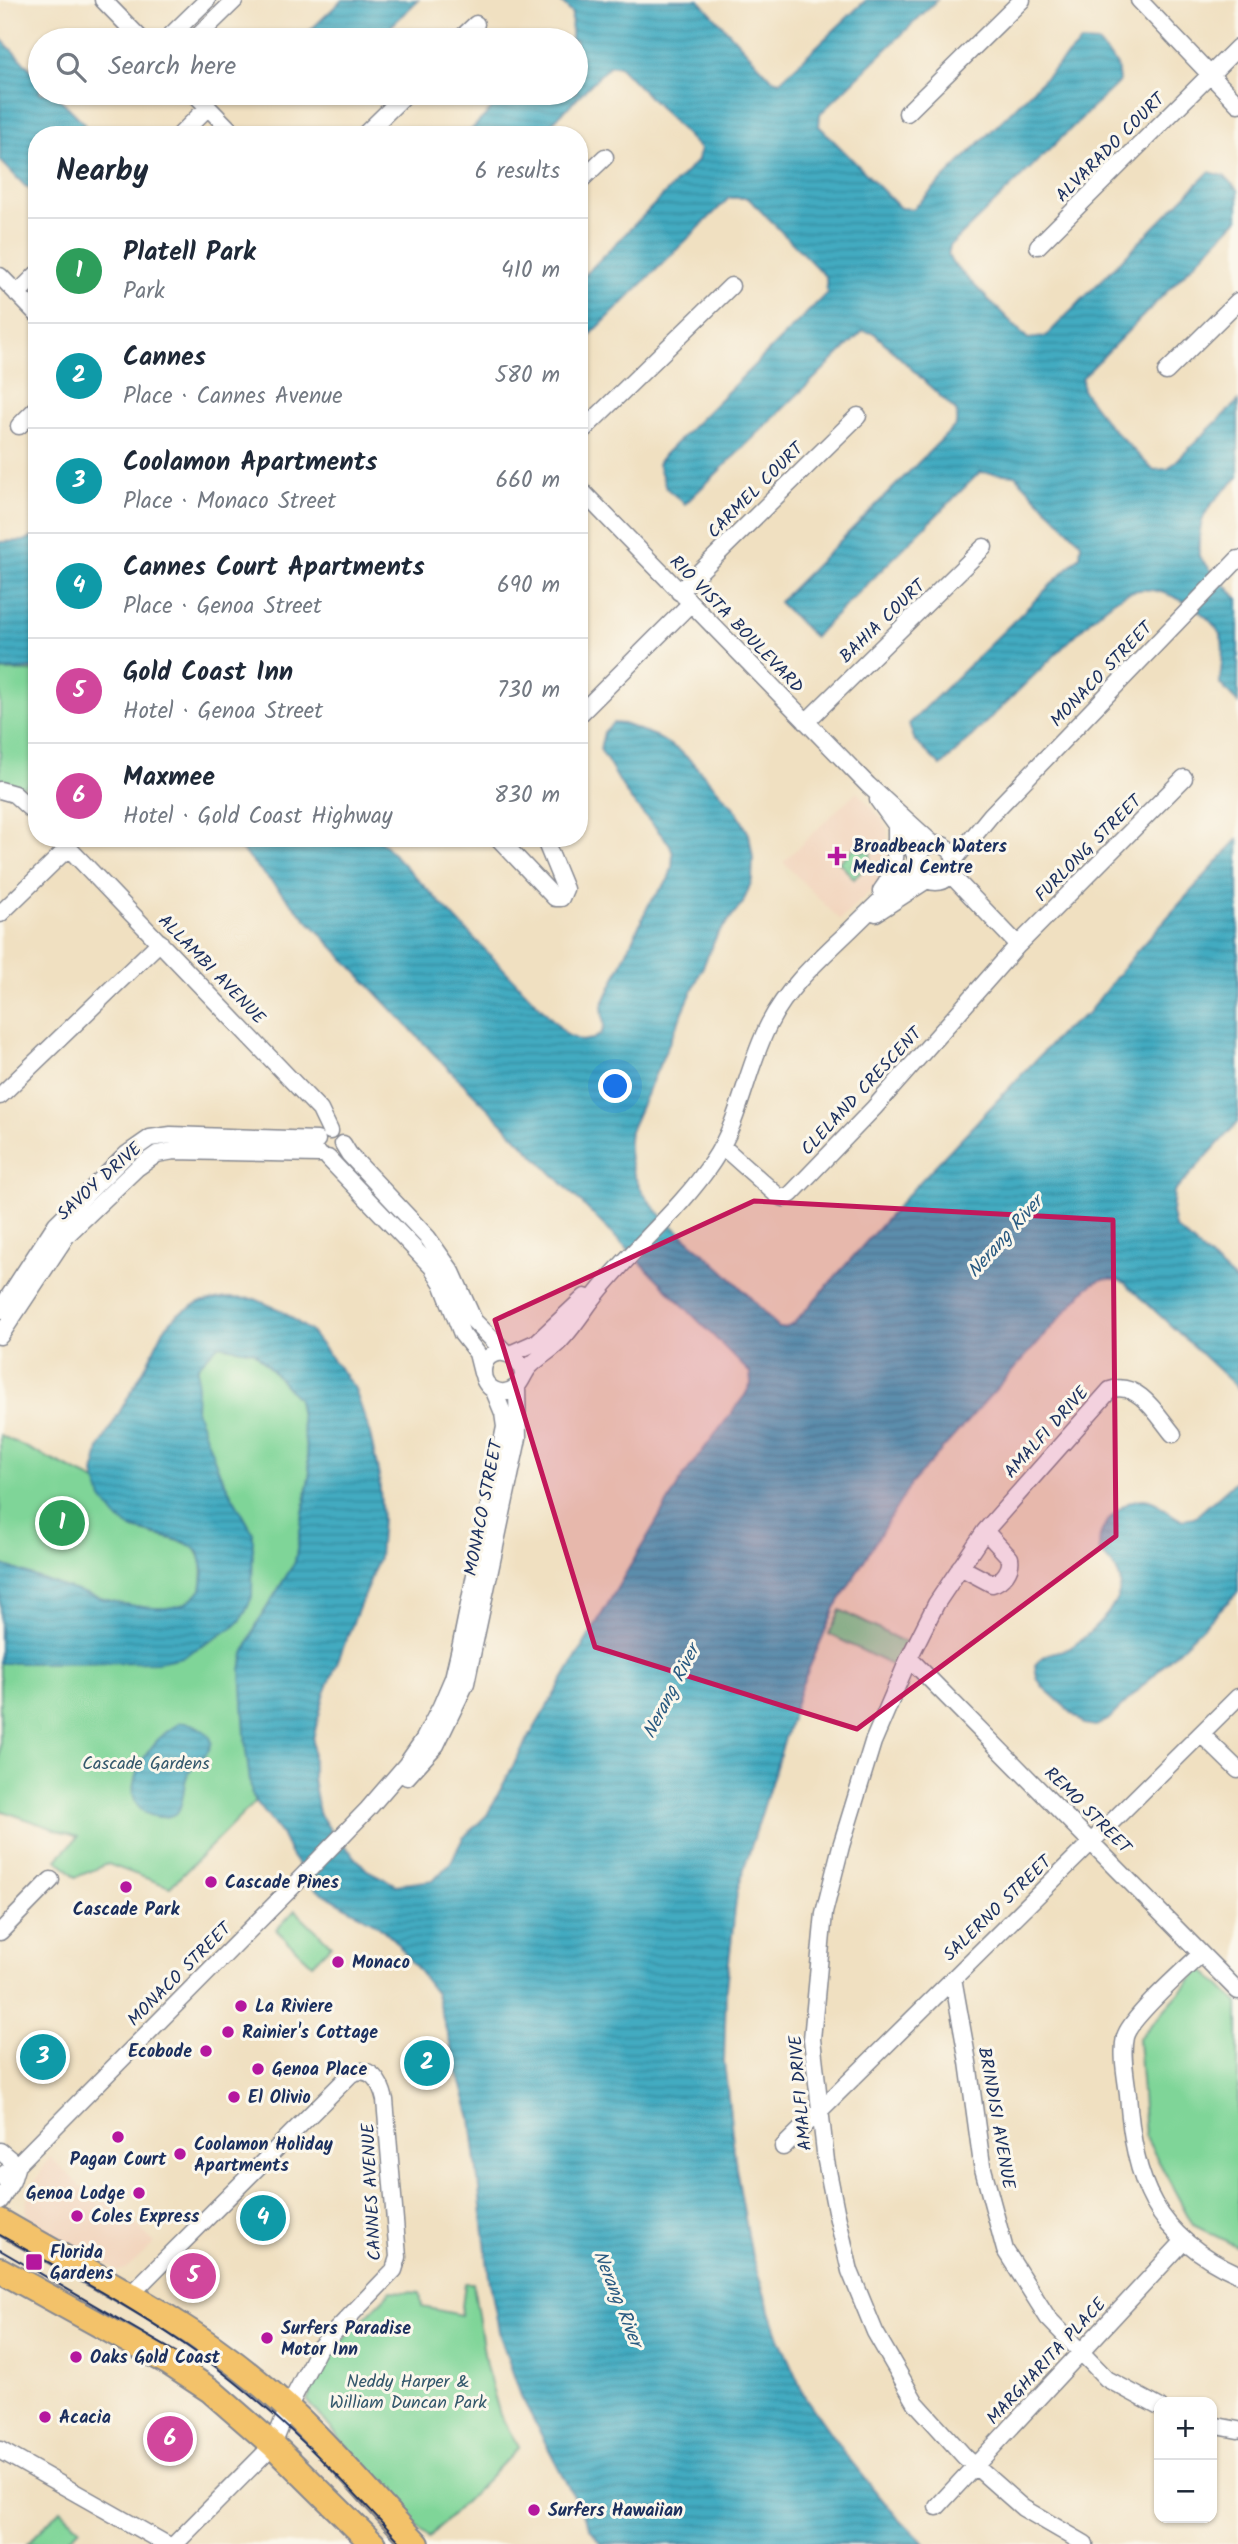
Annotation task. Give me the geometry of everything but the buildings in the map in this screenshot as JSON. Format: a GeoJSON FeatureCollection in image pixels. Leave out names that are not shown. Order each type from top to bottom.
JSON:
{"type":"FeatureCollection","features":[{"type":"Feature","properties":{"kind":"highway"},"geometry":{"type":"LineString","coordinates":[[0,2221],[130,2295],[223,2353],[288,2407],[417,2544]]}},
{"type":"Feature","properties":{"kind":"highway"},"geometry":{"type":"LineString","coordinates":[[0,2270],[190,2376],[232,2407],[373,2544]]}},
{"type":"Feature","properties":{"kind":"street"},"geometry":{"type":"LineString","coordinates":[[103,0],[130,28]]}},
{"type":"Feature","properties":{"kind":"street"},"geometry":{"type":"LineString","coordinates":[[178,28],[207,0]]}},
{"type":"Feature","properties":{"kind":"street"},"geometry":{"type":"LineString","coordinates":[[206,28],[235,0]]}},
{"type":"Feature","properties":{"kind":"street"},"geometry":{"type":"LineString","coordinates":[[907,113],[1022,0]]}},
{"type":"Feature","properties":{"kind":"street"},"geometry":{"type":"LineString","coordinates":[[1139,0],[1238,104]]}},
{"type":"Feature","properties":{"kind":"street"},"geometry":{"type":"LineString","coordinates":[[472,28],[476,24]]}},
{"type":"Feature","properties":{"kind":"street","name":"ALVARADO COURT"},"geometry":{"type":"LineString","coordinates":[[1038,246],[1238,47]]}},
{"type":"Feature","properties":{"kind":"street"},"geometry":{"type":"LineString","coordinates":[[373,126],[395,105]]}},
{"type":"Feature","properties":{"kind":"street"},"geometry":{"type":"LineString","coordinates":[[189,126],[208,107],[226,126]]}},
{"type":"Feature","properties":{"kind":"street"},"geometry":{"type":"LineString","coordinates":[[588,174],[605,158]]}},
{"type":"Feature","properties":{"kind":"street"},"geometry":{"type":"LineString","coordinates":[[0,276],[28,305]]}},
{"type":"Feature","properties":{"kind":"street"},"geometry":{"type":"LineString","coordinates":[[17,293],[28,283]]}},
{"type":"Feature","properties":{"kind":"street"},"geometry":{"type":"LineString","coordinates":[[588,425],[731,286]]}},
{"type":"Feature","properties":{"kind":"street"},"geometry":{"type":"LineString","coordinates":[[1166,372],[1238,301]]}},
{"type":"Feature","properties":{"kind":"street","name":"CARMEL COURT"},"geometry":{"type":"LineString","coordinates":[[588,705],[685,597],[858,416]]}},
{"type":"Feature","properties":{"kind":"street"},"geometry":{"type":"LineString","coordinates":[[19,426],[28,417]]}},
{"type":"Feature","properties":{"kind":"street","name":"RIO VISTA BOULEVARD"},"geometry":{"type":"LineString","coordinates":[[588,497],[868,785],[946,856],[1018,945]]}},
{"type":"Feature","properties":{"kind":"street","name":"BAHIA COURT"},"geometry":{"type":"LineString","coordinates":[[806,722],[984,547]]}},
{"type":"Feature","properties":{"kind":"street","name":"MONACO STREET"},"geometry":{"type":"LineString","coordinates":[[920,869],[920,852],[946,856],[991,815],[1238,559]]}},
{"type":"Feature","properties":{"kind":"street","name":"FURLONG STREET"},"geometry":{"type":"LineString","coordinates":[[1018,945],[1184,778]]}},
{"type":"Feature","properties":{"kind":"street","name":"RIO VISTA BOULEVARD"},"geometry":{"type":"LineString","coordinates":[[868,785],[911,846],[920,869]]}},
{"type":"Feature","properties":{"kind":"street"},"geometry":{"type":"LineString","coordinates":[[0,790],[14,794],[28,807]]}},
{"type":"Feature","properties":{"kind":"street"},"geometry":{"type":"LineString","coordinates":[[879,900],[895,868],[896,825]]}},
{"type":"Feature","properties":{"kind":"street"},"geometry":{"type":"LineString","coordinates":[[0,914],[60,847]]}},
{"type":"Feature","properties":{"kind":"street","name":"ALLAMBI AVENUE"},"geometry":{"type":"LineString","coordinates":[[68,847],[320,1110],[323,1146]]}},
{"type":"Feature","properties":{"kind":"street"},"geometry":{"type":"LineString","coordinates":[[507,847],[555,898],[562,898],[565,889],[548,847]]}},
{"type":"Feature","properties":{"kind":"street"},"geometry":{"type":"LineString","coordinates":[[522,863],[539,847]]}},
{"type":"Feature","properties":{"kind":"street"},"geometry":{"type":"LineString","coordinates":[[920,869],[940,882],[946,856]]}},
{"type":"Feature","properties":{"kind":"street"},"geometry":{"type":"LineString","coordinates":[[853,928],[879,900],[920,869]]}},
{"type":"Feature","properties":{"kind":"street"},"geometry":{"type":"LineString","coordinates":[[323,1146],[432,1267],[442,1283],[462,1334],[477,1353],[488,1387],[502,1393],[520,1381],[567,1334],[604,1283],[701,1176],[722,1146],[768,1026],[800,977],[920,869]]}},
{"type":"Feature","properties":{"kind":"street"},"geometry":{"type":"LineString","coordinates":[[0,1096],[160,942]]}},
{"type":"Feature","properties":{"kind":"street","name":"CLELAND CRESCENT"},"geometry":{"type":"LineString","coordinates":[[722,1146],[778,1196],[784,1198],[791,1194],[874,1108],[1018,945]]}},
{"type":"Feature","properties":{"kind":"street","name":"SAVOY DRIVE"},"geometry":{"type":"LineString","coordinates":[[0,1311],[56,1224],[127,1154],[150,1138],[171,1135],[287,1147]]}},
{"type":"Feature","properties":{"kind":"street"},"geometry":{"type":"LineString","coordinates":[[323,1146],[338,1156],[343,1144],[349,1154],[428,1238],[452,1272],[474,1321],[517,1358],[522,1366],[520,1381]]}},
{"type":"Feature","properties":{"kind":"street","name":"SAVOY DRIVE"},"geometry":{"type":"LineString","coordinates":[[0,1336],[67,1235],[137,1168],[156,1154],[174,1151],[323,1146]]}},
{"type":"Feature","properties":{"kind":"street"},"geometry":{"type":"LineString","coordinates":[[701,1176],[715,1166],[739,1163]]}},
{"type":"Feature","properties":{"kind":"street"},"geometry":{"type":"LineString","coordinates":[[482,1373],[492,1355],[508,1353],[537,1342],[604,1283]]}},
{"type":"Feature","properties":{"kind":"street","name":"MONACO STREET"},"geometry":{"type":"LineString","coordinates":[[505,1458],[518,1438],[520,1381]]}},
{"type":"Feature","properties":{"kind":"street","name":"AMALFI DRIVE"},"geometry":{"type":"LineString","coordinates":[[1085,2544],[1023,2508],[974,2466],[916,2403],[875,2332],[850,2272],[826,2161],[812,2039],[824,1913],[841,1846],[873,1742],[909,1658],[936,1604],[985,1531],[1110,1390],[1125,1388],[1137,1394],[1173,1434]]}},
{"type":"Feature","properties":{"kind":"street","name":"MONACO STREET"},"geometry":{"type":"LineString","coordinates":[[0,2177],[16,2165],[368,1809],[412,1773],[436,1745],[466,1683],[505,1458],[503,1413],[494,1391]]}},
{"type":"Feature","properties":{"kind":"street"},"geometry":{"type":"LineString","coordinates":[[960,1567],[990,1583],[996,1582],[1007,1573],[1010,1558],[985,1531]]}},
{"type":"Feature","properties":{"kind":"street","name":"REMO STREET"},"geometry":{"type":"LineString","coordinates":[[909,1658],[1238,1991]]}},
{"type":"Feature","properties":{"kind":"street","name":"SALERNO STREET"},"geometry":{"type":"LineString","coordinates":[[783,2147],[1238,1697]]}},
{"type":"Feature","properties":{"kind":"street"},"geometry":{"type":"LineString","coordinates":[[1201,1734],[1238,1770]]}},
{"type":"Feature","properties":{"kind":"street"},"geometry":{"type":"LineString","coordinates":[[0,1932],[51,1880]]}},
{"type":"Feature","properties":{"kind":"street"},"geometry":{"type":"LineString","coordinates":[[1201,1954],[1135,2021],[1125,2035],[1128,2107],[1135,2155],[1145,2189],[1163,2219],[1183,2242],[1238,2274]]}},
{"type":"Feature","properties":{"kind":"street","name":"BRINDISI AVENUE"},"geometry":{"type":"LineString","coordinates":[[953,1978],[982,2165],[1005,2250],[1048,2318],[1107,2379],[1154,2404]]}},
{"type":"Feature","properties":{"kind":"street","name":"CANNES AVENUE"},"geometry":{"type":"LineString","coordinates":[[130,2295],[351,2074],[366,2070],[377,2079],[385,2100],[398,2257],[396,2265],[386,2281],[319,2348],[288,2407],[273,2445]]}},
{"type":"Feature","properties":{"kind":"street"},"geometry":{"type":"LineString","coordinates":[[0,2151],[16,2165]]}},
{"type":"Feature","properties":{"kind":"street","name":"MONACO STREET"},"geometry":{"type":"LineString","coordinates":[[0,2201],[12,2182],[16,2165]]}},
{"type":"Feature","properties":{"kind":"street","name":"MARGHARITA PLACE"},"geometry":{"type":"LineString","coordinates":[[937,2507],[1183,2242]]}},
{"type":"Feature","properties":{"kind":"street"},"geometry":{"type":"LineString","coordinates":[[1217,2426],[1238,2430]]}},
{"type":"Feature","properties":{"kind":"street"},"geometry":{"type":"LineString","coordinates":[[175,2544],[273,2445]]}},
{"type":"Feature","properties":{"kind":"street"},"geometry":{"type":"LineString","coordinates":[[0,2450],[166,2544]]}},
{"type":"Feature","properties":{"kind":"highlighted area"},"geometry":{"type":"Polygon","coordinates":[[[754,1201],[1113,1220],[1116,1536],[857,1729],[595,1647],[495,1320],[754,1201]]]}},
{"type":"Feature","properties":{"kind":"shaded area"},"geometry":{"type":"Polygon","coordinates":[[[857,791],[881,818],[888,831],[889,863],[881,881],[840,920],[783,862],[857,791]]]}},
{"type":"Feature","properties":{"kind":"shaded area","name":"Coles Express"},"geometry":{"type":"Polygon","coordinates":[[[50,2157],[100,2204],[107,2197],[155,2243],[127,2269],[118,2271],[29,2220],[26,2212],[28,2192],[50,2157]]]}},
{"type":"Feature","properties":{"kind":"green space"},"geometry":{"type":"Polygon","coordinates":[[[0,671],[28,671],[28,783],[24,787],[0,782],[0,671]]]}},
{"type":"Feature","properties":{"kind":"green space"},"geometry":{"type":"Polygon","coordinates":[[[856,846],[863,853],[869,847],[870,857],[867,865],[854,879],[839,862],[856,846]]]}},
{"type":"Feature","properties":{"kind":"green space","name":"Cascade Gardens"},"geometry":{"type":"Polygon","coordinates":[[[218,1345],[254,1351],[298,1399],[310,1472],[295,1562],[258,1622],[244,1654],[252,1796],[256,1801],[170,1887],[108,1864],[76,1877],[57,1859],[78,1837],[0,1810],[0,1663],[158,1662],[202,1646],[241,1619],[253,1533],[220,1474],[195,1410],[198,1366],[218,1345]]]}},
{"type":"Feature","properties":{"kind":"green space"},"geometry":{"type":"Polygon","coordinates":[[[0,1435],[96,1481],[101,1494],[120,1520],[134,1529],[192,1547],[202,1562],[201,1590],[184,1604],[167,1608],[145,1607],[66,1588],[0,1564],[0,1435]]]}},
{"type":"Feature","properties":{"kind":"green space"},"geometry":{"type":"Polygon","coordinates":[[[840,1610],[906,1643],[893,1666],[829,1634],[840,1610]]]}},
{"type":"Feature","properties":{"kind":"green space"},"geometry":{"type":"Polygon","coordinates":[[[295,1910],[331,1945],[312,1964],[276,1930],[295,1910]]]}},
{"type":"Feature","properties":{"kind":"green space"},"geometry":{"type":"Polygon","coordinates":[[[1202,1968],[1238,2003],[1238,2247],[1193,2225],[1145,2136],[1138,2039],[1202,1968]]]}},
{"type":"Feature","properties":{"kind":"green space","name":"Neddy Harper & William Duncan Park"},"geometry":{"type":"Polygon","coordinates":[[[465,2283],[473,2283],[486,2366],[500,2415],[519,2447],[429,2538],[307,2400],[332,2351],[391,2291],[420,2293],[422,2307],[461,2315],[465,2283]]]}},
{"type":"Feature","properties":{"kind":"green space"},"geometry":{"type":"Polygon","coordinates":[[[61,2510],[80,2528],[64,2544],[27,2544],[61,2510]]]}},
{"type":"Feature","properties":{"kind":"water"},"geometry":{"type":"Polygon","coordinates":[[[342,0],[418,0],[389,28],[313,28],[342,0]]]}},
{"type":"Feature","properties":{"kind":"water"},"geometry":{"type":"Polygon","coordinates":[[[559,0],[699,0],[772,79],[780,81],[866,0],[937,0],[820,114],[819,126],[900,208],[913,209],[1081,42],[1098,43],[1117,65],[1119,82],[950,246],[948,255],[952,263],[1028,339],[1045,337],[1209,172],[1224,176],[1238,190],[1238,219],[1082,378],[1083,391],[1107,423],[1153,470],[1168,469],[1238,401],[1238,477],[1206,511],[1200,530],[1199,557],[1238,599],[1238,703],[1220,684],[1222,640],[1210,621],[1175,597],[1162,592],[1139,590],[1120,597],[1093,618],[941,766],[915,741],[909,724],[1080,556],[1081,543],[1015,475],[980,472],[814,637],[779,602],[956,425],[957,412],[874,333],[863,331],[685,504],[666,488],[658,464],[663,456],[827,293],[826,277],[748,198],[729,198],[588,337],[588,272],[698,160],[700,149],[619,66],[609,66],[588,87],[588,28],[571,28],[572,13],[559,0]]]}},
{"type":"Feature","properties":{"kind":"water"},"geometry":{"type":"Polygon","coordinates":[[[0,38],[28,67],[28,105],[66,105],[85,126],[28,126],[28,187],[0,160],[0,38]]]}},
{"type":"Feature","properties":{"kind":"water"},"geometry":{"type":"Polygon","coordinates":[[[495,105],[570,105],[549,126],[475,126],[495,105]]]}},
{"type":"Feature","properties":{"kind":"water"},"geometry":{"type":"Polygon","coordinates":[[[28,539],[28,668],[0,670],[0,542],[28,539]]]}},
{"type":"Feature","properties":{"kind":"water","name":"Nerang River"},"geometry":{"type":"Polygon","coordinates":[[[613,723],[624,724],[655,736],[680,751],[736,810],[749,834],[753,858],[752,880],[743,903],[717,935],[630,1131],[629,1153],[633,1173],[654,1207],[732,1278],[779,1328],[786,1328],[794,1323],[914,1188],[1065,1029],[1087,1014],[1137,951],[1238,839],[1238,1122],[1174,1192],[1172,1213],[1175,1227],[1238,1283],[1238,1388],[1125,1283],[1105,1279],[1086,1289],[911,1484],[835,1608],[801,1687],[737,1892],[726,1988],[724,2062],[736,2168],[752,2257],[779,2338],[805,2397],[845,2454],[890,2509],[925,2544],[601,2544],[590,2528],[521,2396],[500,2336],[489,2277],[471,2118],[436,1994],[396,1942],[378,1925],[315,1889],[291,1855],[281,1834],[252,1796],[241,1670],[244,1654],[258,1622],[295,1562],[310,1472],[298,1399],[254,1351],[218,1345],[198,1366],[196,1410],[220,1474],[253,1533],[252,1597],[241,1620],[182,1657],[158,1662],[0,1663],[0,1564],[66,1588],[145,1607],[167,1608],[184,1604],[201,1590],[204,1572],[199,1552],[185,1542],[131,1528],[116,1517],[102,1499],[94,1474],[99,1448],[164,1329],[178,1314],[199,1303],[227,1298],[255,1299],[280,1310],[310,1331],[354,1387],[369,1430],[379,1476],[382,1519],[379,1557],[324,1696],[313,1739],[313,1778],[319,1813],[331,1831],[367,1870],[396,1885],[434,1880],[451,1862],[463,1838],[487,1815],[522,1749],[684,1475],[745,1395],[751,1384],[750,1373],[436,1056],[239,847],[387,847],[567,1035],[581,1041],[593,1039],[601,1034],[604,1027],[602,1006],[649,904],[668,880],[673,854],[669,843],[630,799],[600,749],[604,732],[613,723]]]}},
{"type":"Feature","properties":{"kind":"water"},"geometry":{"type":"Polygon","coordinates":[[[1238,1479],[1238,1592],[1108,1720],[1096,1726],[1084,1724],[1044,1688],[1037,1678],[1035,1665],[1046,1655],[1068,1649],[1080,1640],[1098,1625],[1113,1605],[1121,1585],[1113,1566],[1099,1550],[1100,1535],[1105,1526],[1116,1512],[1130,1502],[1146,1499],[1182,1520],[1194,1518],[1238,1479]]]}},
{"type":"Feature","properties":{"kind":"water"},"geometry":{"type":"Polygon","coordinates":[[[180,1723],[201,1729],[208,1735],[211,1747],[187,1776],[177,1813],[157,1817],[140,1808],[134,1799],[133,1788],[147,1753],[166,1732],[180,1723]]]}},
{"type":"Feature","properties":{"kind":"tram line"},"geometry":{"type":"LineString","coordinates":[[0,2235],[130,2309],[205,2359],[258,2401],[308,2447],[402,2544]]}},
{"type":"Feature","properties":{"kind":"tram line"},"geometry":{"type":"LineString","coordinates":[[0,2250],[182,2356]]}},
{"type":"Feature","properties":{"kind":"place","name":"Broadbeach Waters Medical Centre"},"geometry":{"type":"Point","coordinates":[837,856]}},
{"type":"Feature","properties":{"kind":"place","name":"Platell Park"},"geometry":{"type":"Point","coordinates":[62,1523]}},
{"type":"Feature","properties":{"kind":"place","name":"Cascade Pines"},"geometry":{"type":"Point","coordinates":[211,1882]}},
{"type":"Feature","properties":{"kind":"place","name":"Cascade Park"},"geometry":{"type":"Point","coordinates":[126,1887]}},
{"type":"Feature","properties":{"kind":"place","name":"Monaco"},"geometry":{"type":"Point","coordinates":[338,1962]}},
{"type":"Feature","properties":{"kind":"place","name":"La Riviere"},"geometry":{"type":"Point","coordinates":[241,2006]}},
{"type":"Feature","properties":{"kind":"place","name":"Rainier's Cottage"},"geometry":{"type":"Point","coordinates":[228,2032]}},
{"type":"Feature","properties":{"kind":"place","name":"Ecobode"},"geometry":{"type":"Point","coordinates":[206,2051]}},
{"type":"Feature","properties":{"kind":"place","name":"Coolamon Apartments"},"geometry":{"type":"Point","coordinates":[43,2057]}},
{"type":"Feature","properties":{"kind":"place","name":"Cannes"},"geometry":{"type":"Point","coordinates":[427,2063]}},
{"type":"Feature","properties":{"kind":"place","name":"Genoa Place"},"geometry":{"type":"Point","coordinates":[258,2069]}},
{"type":"Feature","properties":{"kind":"place","name":"El Olivio"},"geometry":{"type":"Point","coordinates":[234,2097]}},
{"type":"Feature","properties":{"kind":"place","name":"Pagan Court"},"geometry":{"type":"Point","coordinates":[118,2137]}},
{"type":"Feature","properties":{"kind":"place","name":"Coolamon Holiday Apartments"},"geometry":{"type":"Point","coordinates":[180,2154]}},
{"type":"Feature","properties":{"kind":"place","name":"Genoa Lodge"},"geometry":{"type":"Point","coordinates":[139,2193]}},
{"type":"Feature","properties":{"kind":"place","name":"Coles Express"},"geometry":{"type":"Point","coordinates":[77,2216]}},
{"type":"Feature","properties":{"kind":"place","name":"Cannes Court Apartments"},"geometry":{"type":"Point","coordinates":[263,2218]}},
{"type":"Feature","properties":{"kind":"place","name":"Florida Gardens"},"geometry":{"type":"Point","coordinates":[34,2262]}},
{"type":"Feature","properties":{"kind":"place","name":"Gold Coast Inn"},"geometry":{"type":"Point","coordinates":[193,2276]}},
{"type":"Feature","properties":{"kind":"place","name":"Surfers Paradise Motor Inn"},"geometry":{"type":"Point","coordinates":[267,2338]}},
{"type":"Feature","properties":{"kind":"place","name":"Oaks Gold Coast"},"geometry":{"type":"Point","coordinates":[76,2357]}},
{"type":"Feature","properties":{"kind":"place","name":"Acacia"},"geometry":{"type":"Point","coordinates":[45,2417]}},
{"type":"Feature","properties":{"kind":"place","name":"Maxmee"},"geometry":{"type":"Point","coordinates":[170,2439]}},
{"type":"Feature","properties":{"kind":"place","name":"Surfers Hawaiian"},"geometry":{"type":"Point","coordinates":[534,2510]}}]}
